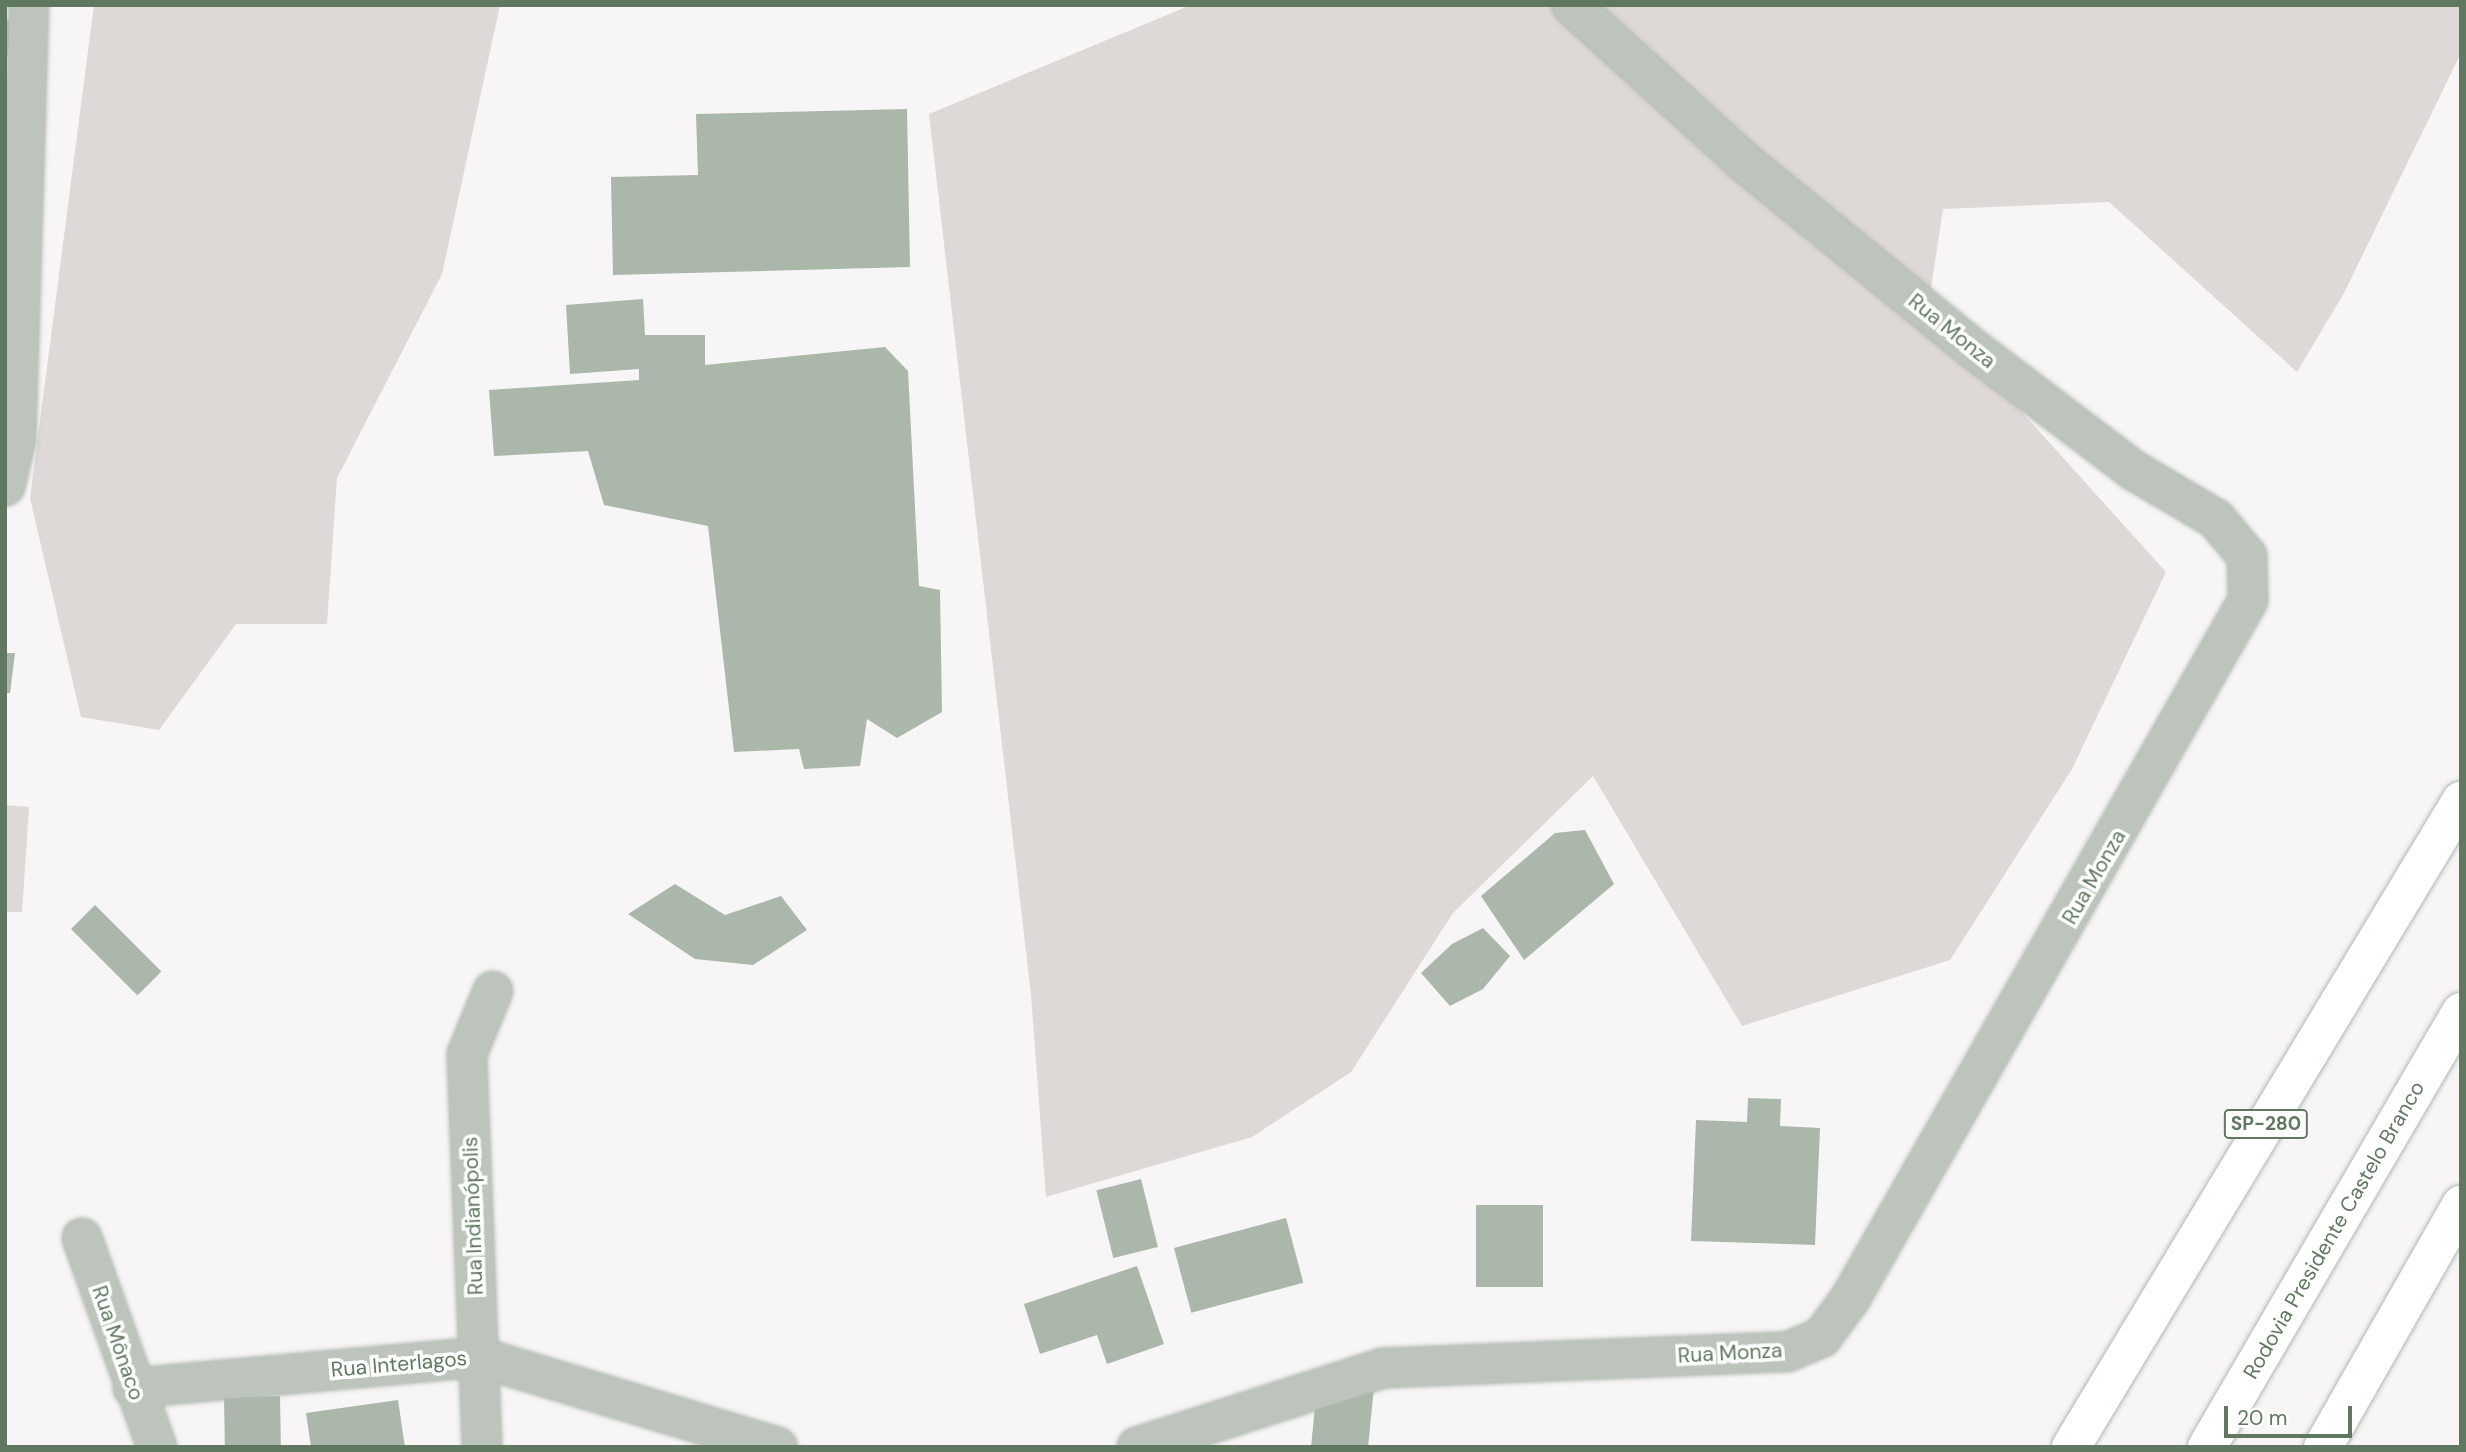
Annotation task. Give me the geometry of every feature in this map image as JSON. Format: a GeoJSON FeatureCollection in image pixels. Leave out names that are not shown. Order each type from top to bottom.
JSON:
{"type":"FeatureCollection","features":[{"type":"Feature","properties":{"kind":"highway","name":"SP-280"},"geometry":{"type":"LineString","coordinates":[[2071,1447],[2461,801]]}},
{"type":"Feature","properties":{"kind":"highway","name":"Rodovia Presidente Castelo Branco"},"geometry":{"type":"LineString","coordinates":[[2207,1447],[2461,1012]]}},
{"type":"Feature","properties":{"kind":"highway"},"geometry":{"type":"LineString","coordinates":[[2323,1447],[2461,1205]]}},
{"type":"Feature","properties":{"kind":"street"},"geometry":{"type":"LineString","coordinates":[[5,486],[16,440],[29,5]]}},
{"type":"Feature","properties":{"kind":"street","name":"Rua Monza"},"geometry":{"type":"LineString","coordinates":[[1137,1447],[1383,1368],[1787,1352],[1822,1337],[1850,1299],[2248,600],[2247,555],[2216,519],[2133,471],[1976,351],[1741,159],[1572,5]]}},
{"type":"Feature","properties":{"kind":"street","name":"Rua Indianópolis"},"geometry":{"type":"LineString","coordinates":[[482,1447],[467,1054],[493,991]]}},
{"type":"Feature","properties":{"kind":"street","name":"Rua Mônaco"},"geometry":{"type":"LineString","coordinates":[[82,1238],[133,1388],[158,1447]]}},
{"type":"Feature","properties":{"kind":"street","name":"Rua Interlagos"},"geometry":{"type":"LineString","coordinates":[[133,1388],[479,1357],[778,1447]]}},
{"type":"Feature","properties":{"kind":"shaded area"},"geometry":{"type":"Polygon","coordinates":[[[94,5],[500,5],[442,274],[337,478],[327,624],[236,624],[159,730],[81,717],[30,498],[94,5]]]}},
{"type":"Feature","properties":{"kind":"shaded area"},"geometry":{"type":"Polygon","coordinates":[[[1191,5],[2461,5],[2461,53],[2344,293],[2297,372],[2109,202],[1943,209],[1928,308],[2166,572],[2072,769],[1950,960],[1742,1026],[1593,776],[1453,913],[1351,1072],[1252,1137],[1046,1197],[1031,995],[929,114],[1191,5]]]}},
{"type":"Feature","properties":{"kind":"shaded area"},"geometry":{"type":"Polygon","coordinates":[[[5,805],[29,807],[22,912],[5,912],[5,805]]]}},
{"type":"Feature","properties":{"kind":"building"},"geometry":{"type":"Polygon","coordinates":[[[5,20],[13,21],[7,59],[5,59],[5,20]]]}},
{"type":"Feature","properties":{"kind":"building"},"geometry":{"type":"Polygon","coordinates":[[[907,109],[910,267],[613,275],[611,177],[698,175],[696,114],[907,109]]]}},
{"type":"Feature","properties":{"kind":"building"},"geometry":{"type":"Polygon","coordinates":[[[643,299],[645,335],[705,335],[705,365],[885,347],[908,371],[919,586],[940,590],[942,712],[897,738],[867,719],[860,766],[804,769],[799,749],[734,752],[708,526],[604,505],[588,451],[494,456],[489,390],[639,380],[639,369],[570,374],[566,305],[643,299]]]}},
{"type":"Feature","properties":{"kind":"building"},"geometry":{"type":"Polygon","coordinates":[[[5,653],[15,653],[10,693],[5,693],[5,653]]]}},
{"type":"Feature","properties":{"kind":"building"},"geometry":{"type":"Polygon","coordinates":[[[1585,830],[1614,884],[1524,960],[1481,896],[1555,833],[1585,830]]]}},
{"type":"Feature","properties":{"kind":"building"},"geometry":{"type":"Polygon","coordinates":[[[675,884],[725,915],[781,896],[807,930],[753,965],[695,959],[628,914],[675,884]]]}},
{"type":"Feature","properties":{"kind":"building"},"geometry":{"type":"Polygon","coordinates":[[[95,905],[161,971],[137,996],[71,929],[95,905]]]}},
{"type":"Feature","properties":{"kind":"building"},"geometry":{"type":"Polygon","coordinates":[[[1483,928],[1510,956],[1483,989],[1450,1006],[1421,973],[1452,944],[1483,928]]]}},
{"type":"Feature","properties":{"kind":"building"},"geometry":{"type":"Polygon","coordinates":[[[1748,1098],[1781,1099],[1780,1126],[1820,1128],[1815,1245],[1691,1241],[1696,1120],[1747,1122],[1748,1098]]]}},
{"type":"Feature","properties":{"kind":"building"},"geometry":{"type":"Polygon","coordinates":[[[1141,1179],[1158,1247],[1113,1258],[1096,1190],[1141,1179]]]}},
{"type":"Feature","properties":{"kind":"building"},"geometry":{"type":"Polygon","coordinates":[[[1476,1205],[1543,1205],[1543,1287],[1476,1287],[1476,1205]]]}},
{"type":"Feature","properties":{"kind":"building"},"geometry":{"type":"Polygon","coordinates":[[[1286,1218],[1303,1283],[1191,1313],[1174,1248],[1286,1218]]]}},
{"type":"Feature","properties":{"kind":"building"},"geometry":{"type":"Polygon","coordinates":[[[1137,1266],[1164,1344],[1107,1364],[1097,1335],[1040,1354],[1024,1304],[1137,1266]]]}},
{"type":"Feature","properties":{"kind":"building"},"geometry":{"type":"Polygon","coordinates":[[[1374,1387],[1368,1447],[1311,1447],[1315,1407],[1374,1387]]]}},
{"type":"Feature","properties":{"kind":"building"},"geometry":{"type":"Polygon","coordinates":[[[280,1396],[281,1447],[225,1447],[224,1397],[280,1396]]]}},
{"type":"Feature","properties":{"kind":"building"},"geometry":{"type":"Polygon","coordinates":[[[398,1400],[405,1447],[311,1447],[306,1413],[398,1400]]]}}]}
